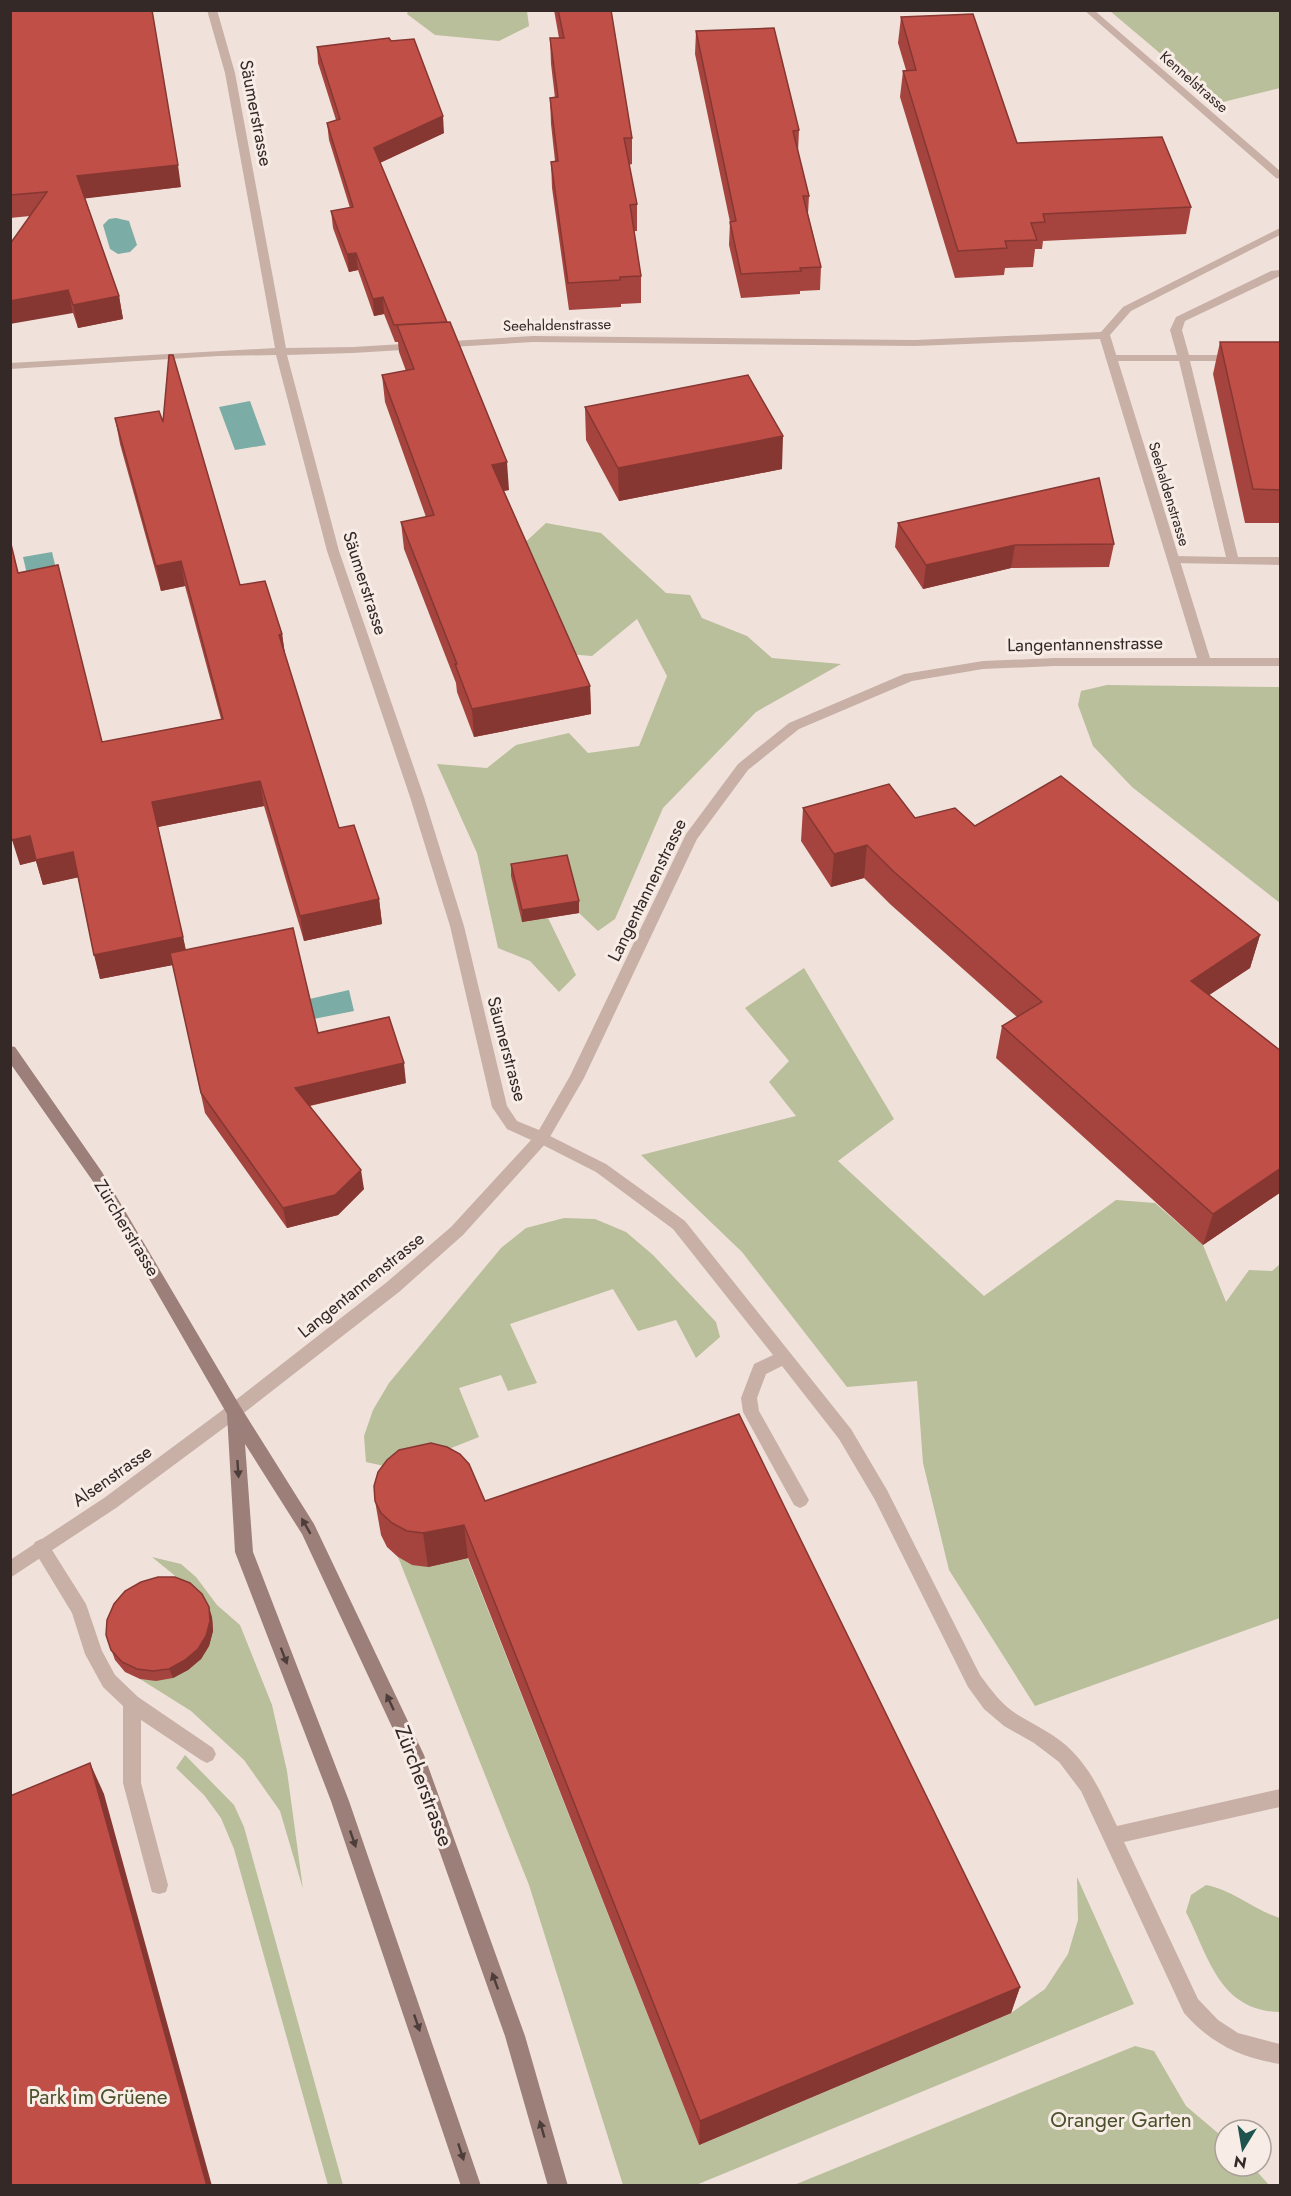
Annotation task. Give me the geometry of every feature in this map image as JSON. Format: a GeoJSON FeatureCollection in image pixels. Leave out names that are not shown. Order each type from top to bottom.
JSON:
{"type":"FeatureCollection","features":[{"type":"Feature","properties":{"kind":"main road","name":"Zürcherstrasse"},"geometry":{"type":"LineString","coordinates":[[10,1051],[97,1176],[234,1411],[308,1529],[415,1755],[515,2036],[558,2186]]}},
{"type":"Feature","properties":{"kind":"main road","name":"Zürcherstrasse"},"geometry":{"type":"LineString","coordinates":[[234,1411],[244,1552],[340,1801],[471,2186]]}},
{"type":"Feature","properties":{"kind":"street","name":"Säumerstrasse"},"geometry":{"type":"LineString","coordinates":[[212,10],[230,73],[281,352],[333,551],[413,786],[457,926],[500,1107],[512,1125],[601,1167],[679,1225],[845,1434],[881,1495],[974,1681],[990,1703],[1065,1756],[1088,1785],[1191,2006],[1209,2027],[1227,2040],[1281,2054]]}},
{"type":"Feature","properties":{"kind":"street","name":"Kennelstrasse"},"geometry":{"type":"LineString","coordinates":[[1088,10],[1281,177]]}},
{"type":"Feature","properties":{"kind":"street"},"geometry":{"type":"LineString","coordinates":[[1104,335],[1127,309],[1281,231]]}},
{"type":"Feature","properties":{"kind":"street"},"geometry":{"type":"LineString","coordinates":[[1233,561],[1176,330],[1180,319],[1275,273],[1281,273]]}},
{"type":"Feature","properties":{"kind":"street","name":"Seehaldenstrasse"},"geometry":{"type":"LineString","coordinates":[[10,366],[218,353],[567,338],[915,343],[1104,335],[1205,662]]}},
{"type":"Feature","properties":{"kind":"street"},"geometry":{"type":"LineString","coordinates":[[1111,358],[1248,358]]}},
{"type":"Feature","properties":{"kind":"street"},"geometry":{"type":"LineString","coordinates":[[1174,560],[1281,561]]}},
{"type":"Feature","properties":{"kind":"street","name":"Langentannenstrasse"},"geometry":{"type":"LineString","coordinates":[[234,1411],[361,1313],[449,1238],[542,1138],[578,1078],[691,837],[743,767],[795,726],[909,677],[983,665],[1055,662],[1281,663]]}},
{"type":"Feature","properties":{"kind":"street"},"geometry":{"type":"LineString","coordinates":[[784,1357],[760,1370],[749,1398],[751,1412],[800,1500]]}},
{"type":"Feature","properties":{"kind":"street","name":"Alsenstrasse"},"geometry":{"type":"LineString","coordinates":[[10,1570],[40,1547],[110,1503],[234,1411]]}},
{"type":"Feature","properties":{"kind":"street"},"geometry":{"type":"LineString","coordinates":[[40,1547],[80,1610],[94,1654],[108,1681],[132,1703],[207,1754]]}},
{"type":"Feature","properties":{"kind":"street"},"geometry":{"type":"LineString","coordinates":[[132,1703],[132,1783],[159,1885]]}},
{"type":"Feature","properties":{"kind":"street"},"geometry":{"type":"LineString","coordinates":[[1112,1836],[1281,1798]]}},
{"type":"Feature","properties":{"kind":"green space"},"geometry":{"type":"Polygon","coordinates":[[[408,11],[527,11],[529,26],[499,41],[435,35],[407,14],[408,11]]]}},
{"type":"Feature","properties":{"kind":"green space"},"geometry":{"type":"Polygon","coordinates":[[[1110,11],[1280,11],[1280,88],[1219,103],[1110,11]]]}},
{"type":"Feature","properties":{"kind":"green space"},"geometry":{"type":"Polygon","coordinates":[[[546,523],[601,533],[666,593],[690,595],[702,618],[747,636],[772,658],[841,664],[756,712],[663,808],[615,919],[598,931],[579,913],[567,867],[522,922],[548,918],[576,975],[559,992],[530,961],[498,948],[477,853],[437,764],[487,768],[516,745],[569,733],[588,753],[639,746],[667,676],[637,619],[592,656],[544,652],[518,549],[546,523]]]}},
{"type":"Feature","properties":{"kind":"green space"},"geometry":{"type":"Polygon","coordinates":[[[1107,685],[1280,687],[1280,903],[1132,787],[1093,746],[1078,705],[1081,691],[1107,685]]]}},
{"type":"Feature","properties":{"kind":"green space"},"geometry":{"type":"Polygon","coordinates":[[[804,968],[894,1119],[838,1161],[984,1296],[1116,1200],[1155,1203],[1203,1245],[1226,1302],[1249,1270],[1272,1271],[1280,1264],[1280,1618],[1035,1706],[949,1570],[923,1463],[917,1381],[847,1387],[742,1252],[641,1155],[796,1116],[769,1082],[789,1061],[745,1008],[804,968]]]}},
{"type":"Feature","properties":{"kind":"green space"},"geometry":{"type":"Polygon","coordinates":[[[564,1218],[595,1219],[626,1232],[653,1255],[716,1322],[720,1337],[696,1358],[676,1320],[638,1331],[613,1289],[510,1324],[537,1383],[508,1391],[501,1375],[459,1388],[479,1437],[398,1469],[366,1462],[364,1436],[373,1410],[389,1383],[501,1248],[526,1228],[564,1218]]]}},
{"type":"Feature","properties":{"kind":"green space"},"geometry":{"type":"Polygon","coordinates":[[[465,1552],[699,2145],[1011,2013],[1045,1989],[1068,1954],[1078,1920],[1077,1877],[1134,2004],[696,2185],[623,2185],[529,1885],[398,1557],[412,1565],[465,1552]]]}},
{"type":"Feature","properties":{"kind":"green space"},"geometry":{"type":"Polygon","coordinates":[[[152,1557],[181,1564],[196,1577],[217,1605],[240,1625],[272,1705],[287,1771],[303,1889],[280,1811],[244,1760],[191,1711],[140,1679],[165,1679],[188,1670],[199,1591],[152,1557]]]}},
{"type":"Feature","properties":{"kind":"green space"},"geometry":{"type":"Polygon","coordinates":[[[185,1755],[234,1805],[244,1827],[343,2185],[328,2185],[234,1849],[221,1818],[204,1795],[176,1768],[185,1755]]]}},
{"type":"Feature","properties":{"kind":"green space"},"geometry":{"type":"Polygon","coordinates":[[[1206,1885],[1225,1891],[1280,1918],[1280,2012],[1260,2009],[1243,2002],[1230,1992],[1210,1964],[1186,1912],[1191,1895],[1206,1885]]]}},
{"type":"Feature","properties":{"kind":"green space","name":"Oranger Garten"},"geometry":{"type":"Polygon","coordinates":[[[1135,2046],[1154,2051],[1186,2106],[1213,2129],[1213,2178],[1263,2178],[1269,2185],[794,2185],[1135,2046]]]}},
{"type":"Feature","properties":{"kind":"water"},"geometry":{"type":"Polygon","coordinates":[[[109,219],[129,221],[137,245],[130,252],[118,254],[110,249],[103,225],[109,219]]]}},
{"type":"Feature","properties":{"kind":"water"},"geometry":{"type":"Polygon","coordinates":[[[250,401],[266,445],[235,450],[219,407],[250,401]]]}},
{"type":"Feature","properties":{"kind":"water"},"geometry":{"type":"Polygon","coordinates":[[[52,552],[61,590],[32,596],[23,557],[52,552]]]}},
{"type":"Feature","properties":{"kind":"water"},"geometry":{"type":"Polygon","coordinates":[[[349,990],[354,1011],[288,1024],[283,1005],[349,990]]]}},
{"type":"Feature","properties":{"kind":"building"},"geometry":{"type":"Polygon","coordinates":[[[10,10],[152,10],[178,165],[77,176],[119,296],[73,305],[68,290],[10,301],[10,244],[47,192],[10,195],[10,10]]]}},
{"type":"Feature","properties":{"kind":"building"},"geometry":{"type":"Polygon","coordinates":[[[558,10],[611,10],[632,138],[624,138],[637,204],[630,205],[641,276],[620,277],[620,280],[568,283],[551,162],[558,161],[550,98],[558,97],[550,38],[564,38],[558,10]]]}},
{"type":"Feature","properties":{"kind":"building"},"geometry":{"type":"Polygon","coordinates":[[[973,14],[1017,143],[1162,137],[1191,207],[1043,214],[1045,222],[1031,223],[1037,240],[1005,241],[1007,248],[958,251],[903,71],[916,70],[901,17],[973,14]]]}},
{"type":"Feature","properties":{"kind":"building"},"geometry":{"type":"Polygon","coordinates":[[[774,28],[799,130],[793,131],[809,196],[803,196],[821,267],[800,268],[801,271],[741,274],[730,222],[736,221],[696,31],[774,28]]]}},
{"type":"Feature","properties":{"kind":"building"},"geometry":{"type":"Polygon","coordinates":[[[389,38],[391,41],[414,39],[443,116],[374,148],[447,322],[394,325],[383,297],[373,299],[356,253],[347,254],[331,211],[353,207],[327,123],[340,119],[317,47],[389,38]]]}},
{"type":"Feature","properties":{"kind":"building"},"geometry":{"type":"Polygon","coordinates":[[[450,322],[507,462],[492,465],[590,686],[472,709],[455,664],[457,664],[401,522],[434,515],[382,375],[414,369],[397,325],[450,322]]]}},
{"type":"Feature","properties":{"kind":"building"},"geometry":{"type":"Polygon","coordinates":[[[1220,342],[1281,342],[1281,490],[1253,489],[1220,342]]]}},
{"type":"Feature","properties":{"kind":"building"},"geometry":{"type":"Polygon","coordinates":[[[169,355],[173,355],[240,585],[265,581],[282,634],[279,635],[339,828],[354,825],[379,899],[300,916],[260,781],[152,802],[183,937],[94,955],[73,852],[36,860],[30,836],[12,840],[10,832],[10,540],[18,573],[58,565],[102,742],[223,719],[181,561],[156,566],[115,418],[159,411],[163,422],[169,355]]]}},
{"type":"Feature","properties":{"kind":"building"},"geometry":{"type":"Polygon","coordinates":[[[748,375],[783,436],[618,468],[585,407],[748,375]]]}},
{"type":"Feature","properties":{"kind":"building"},"geometry":{"type":"Polygon","coordinates":[[[1099,478],[1114,544],[1015,545],[926,565],[898,523],[1099,478]]]}},
{"type":"Feature","properties":{"kind":"building"},"geometry":{"type":"Polygon","coordinates":[[[1061,776],[1260,935],[1191,981],[1281,1051],[1281,1168],[1213,1214],[1002,1026],[1042,1002],[893,871],[867,845],[834,854],[803,808],[889,784],[915,818],[955,808],[975,826],[1061,776]]]}},
{"type":"Feature","properties":{"kind":"building"},"geometry":{"type":"Polygon","coordinates":[[[567,855],[579,901],[522,910],[511,864],[567,855]]]}},
{"type":"Feature","properties":{"kind":"building"},"geometry":{"type":"Polygon","coordinates":[[[293,928],[318,1033],[389,1017],[404,1063],[295,1088],[361,1170],[335,1195],[283,1208],[201,1093],[170,953],[293,928]]]}},
{"type":"Feature","properties":{"kind":"building"},"geometry":{"type":"Polygon","coordinates":[[[739,1414],[1020,1987],[700,2121],[464,1525],[423,1533],[407,1531],[392,1523],[381,1513],[375,1501],[374,1486],[378,1472],[399,1450],[431,1443],[447,1447],[460,1454],[469,1464],[485,1501],[739,1414]]]}},
{"type":"Feature","properties":{"kind":"building"},"geometry":{"type":"Polygon","coordinates":[[[158,1577],[175,1577],[190,1583],[202,1594],[209,1607],[210,1621],[206,1636],[198,1649],[185,1660],[169,1669],[153,1671],[137,1669],[122,1662],[111,1650],[106,1635],[107,1620],[114,1604],[125,1591],[141,1582],[158,1577]]]}},
{"type":"Feature","properties":{"kind":"building","name":"Park im Grüene"},"geometry":{"type":"Polygon","coordinates":[[[90,1763],[207,2186],[10,2186],[10,1796],[90,1763]]]}}]}
